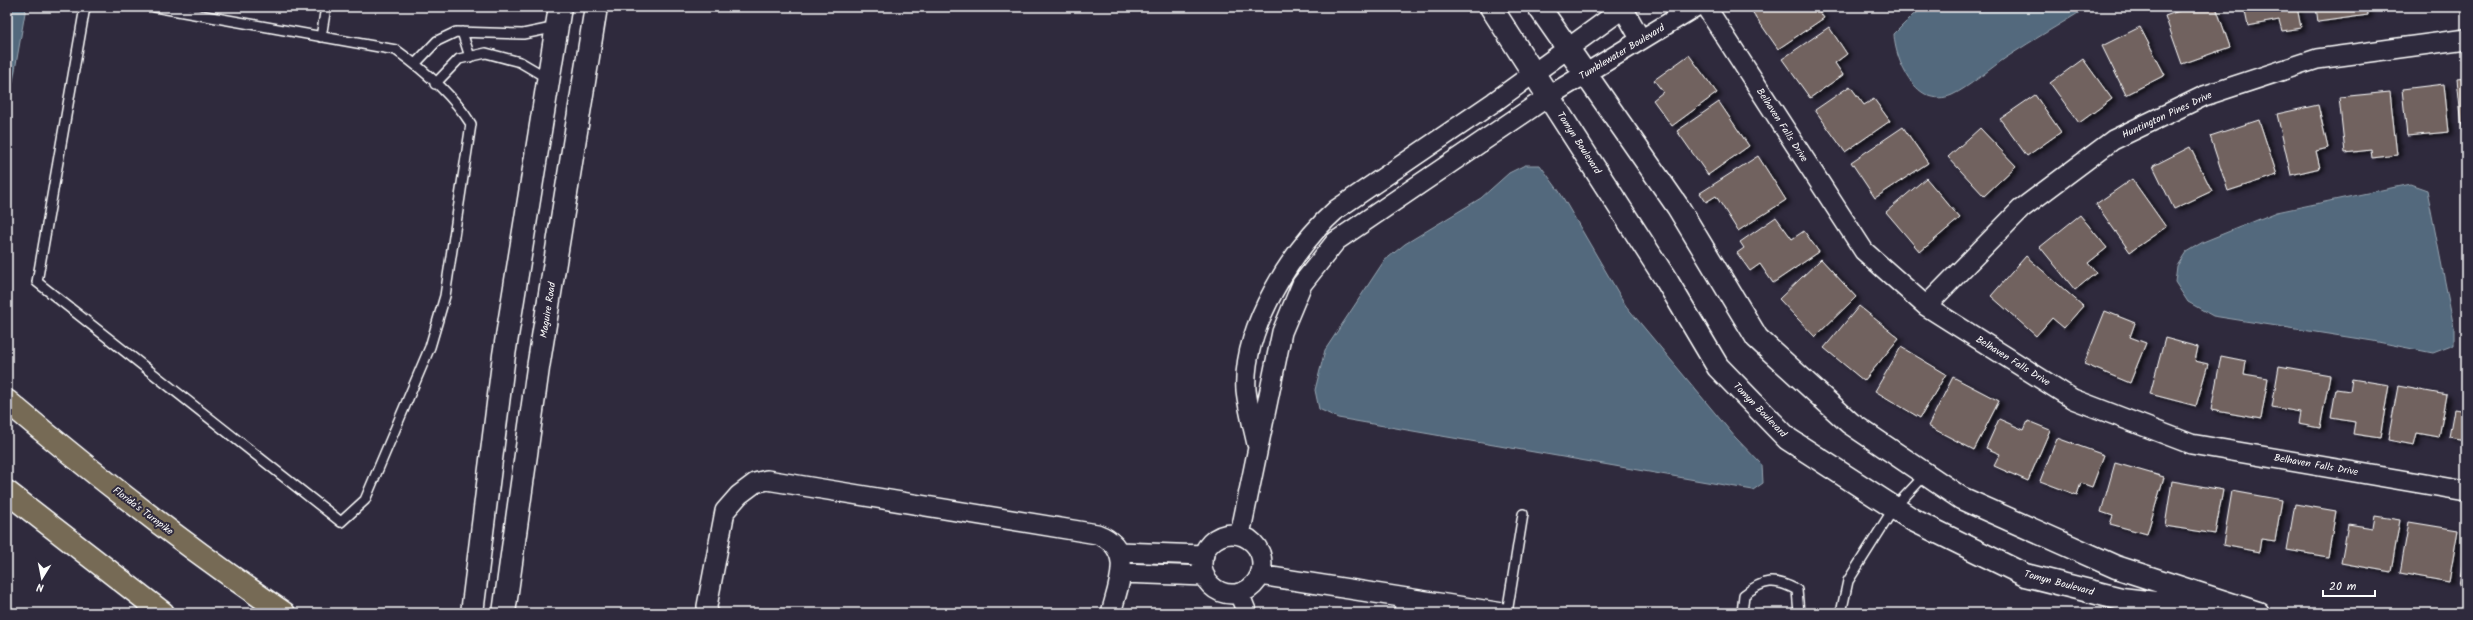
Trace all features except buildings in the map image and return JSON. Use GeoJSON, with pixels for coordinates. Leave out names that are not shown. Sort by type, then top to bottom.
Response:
{"type":"FeatureCollection","features":[{"type":"Feature","properties":{"kind":"highway","name":"Florida's Turnpike"},"geometry":{"type":"LineString","coordinates":[[7,401],[81,463],[223,571],[284,613]]}},
{"type":"Feature","properties":{"kind":"highway"},"geometry":{"type":"LineString","coordinates":[[7,492],[163,613]]}},
{"type":"Feature","properties":{"kind":"street","name":"Maguire Road"},"geometry":{"type":"LineString","coordinates":[[504,613],[538,368],[596,7]]}},
{"type":"Feature","properties":{"kind":"street","name":"Tomyn Boulevard"},"geometry":{"type":"LineString","coordinates":[[1491,7],[1667,281],[1718,367],[1788,439],[1913,520],[2025,575],[2121,599],[2242,613]]}},
{"type":"Feature","properties":{"kind":"street"},"geometry":{"type":"LineString","coordinates":[[1539,7],[1566,48],[1678,207],[1757,338],[1850,423],[1961,498],[2116,567],[2258,613]]}},
{"type":"Feature","properties":{"kind":"street","name":"Tumblewater Boulevard"},"geometry":{"type":"LineString","coordinates":[[1240,535],[1259,455],[1282,332],[1302,284],[1336,241],[1549,96],[1695,7]]}},
{"type":"Feature","properties":{"kind":"street","name":"Belhaven Falls Drive"},"geometry":{"type":"LineString","coordinates":[[1706,7],[1864,252],[1926,306],[2073,399],[2191,444],[2466,491]]}},
{"type":"Feature","properties":{"kind":"street"},"geometry":{"type":"LineString","coordinates":[[1259,455],[1246,389],[1248,362],[1256,331],[1286,270],[1320,224],[1337,209],[1494,102],[1566,48],[1624,8],[1641,40]]}},
{"type":"Feature","properties":{"kind":"street"},"geometry":{"type":"LineString","coordinates":[[472,613],[504,356],[558,17]]}},
{"type":"Feature","properties":{"kind":"street","name":"Huntington Pines Drive"},"geometry":{"type":"LineString","coordinates":[[1926,306],[2021,209],[2113,140],[2204,96],[2317,59],[2466,39]]}},
{"type":"Feature","properties":{"kind":"street"},"geometry":{"type":"LineString","coordinates":[[1320,224],[1336,241]]}},
{"type":"Feature","properties":{"kind":"street"},"geometry":{"type":"LineString","coordinates":[[708,613],[707,606],[725,512],[744,491],[755,483],[767,480],[1097,534],[1110,539],[1120,552],[1122,573],[1111,613]]}},
{"type":"Feature","properties":{"kind":"street"},"geometry":{"type":"LineString","coordinates":[[1240,535],[1257,547],[1261,556],[1260,575],[1255,583],[1239,593],[1220,591],[1212,586],[1205,576],[1202,569],[1204,555],[1212,542],[1220,536],[1240,535]]}},
{"type":"Feature","properties":{"kind":"street"},"geometry":{"type":"LineString","coordinates":[[1120,552],[1204,555]]}},
{"type":"Feature","properties":{"kind":"street"},"geometry":{"type":"LineString","coordinates":[[1122,573],[1205,576]]}},
{"type":"Feature","properties":{"kind":"street"},"geometry":{"type":"LineString","coordinates":[[1260,575],[1400,605],[1502,613]]}},
{"type":"Feature","properties":{"kind":"street"},"geometry":{"type":"LineString","coordinates":[[1239,593],[1247,613]]}},
{"type":"Feature","properties":{"kind":"lane"},"geometry":{"type":"LineString","coordinates":[[85,7],[37,282],[341,522],[365,500],[430,347],[445,296],[471,124],[462,110],[415,64],[396,50],[154,7]]}},
{"type":"Feature","properties":{"kind":"lane"},"geometry":{"type":"LineString","coordinates":[[321,37],[326,7]]}},
{"type":"Feature","properties":{"kind":"lane"},"geometry":{"type":"LineString","coordinates":[[415,64],[437,41],[456,32],[524,34],[558,17]]}},
{"type":"Feature","properties":{"kind":"lane"},"geometry":{"type":"LineString","coordinates":[[462,32],[470,57]]}},
{"type":"Feature","properties":{"kind":"lane"},"geometry":{"type":"LineString","coordinates":[[435,84],[459,59],[486,53],[520,62],[548,79]]}},
{"type":"Feature","properties":{"kind":"lane"},"geometry":{"type":"LineString","coordinates":[[1841,613],[1848,581],[1894,508],[1926,474]]}},
{"type":"Feature","properties":{"kind":"lane"},"geometry":{"type":"LineString","coordinates":[[1507,613],[1523,514]]}},
{"type":"Feature","properties":{"kind":"lane"},"geometry":{"type":"LineString","coordinates":[[1742,613],[1744,595],[1759,583],[1781,582],[1797,590],[1799,613]]}},
{"type":"Feature","properties":{"kind":"water"},"geometry":{"type":"Polygon","coordinates":[[[7,7],[26,7],[7,116],[7,7]]]}},
{"type":"Feature","properties":{"kind":"water"},"geometry":{"type":"Polygon","coordinates":[[[1925,7],[2088,7],[2007,57],[1958,92],[1940,98],[1928,96],[1910,80],[1895,45],[1894,34],[1913,15],[1925,7]]]}},
{"type":"Feature","properties":{"kind":"water"},"geometry":{"type":"Polygon","coordinates":[[[1525,165],[1540,165],[1559,191],[1626,306],[1735,437],[1762,465],[1763,483],[1753,490],[1338,418],[1319,409],[1315,390],[1325,350],[1384,261],[1405,244],[1481,198],[1509,173],[1525,165]]]}},
{"type":"Feature","properties":{"kind":"water"},"geometry":{"type":"Polygon","coordinates":[[[2410,184],[2427,190],[2454,328],[2454,345],[2433,353],[2373,341],[2213,316],[2188,302],[2175,282],[2177,266],[2186,252],[2203,242],[2277,212],[2410,184]]]}}]}
